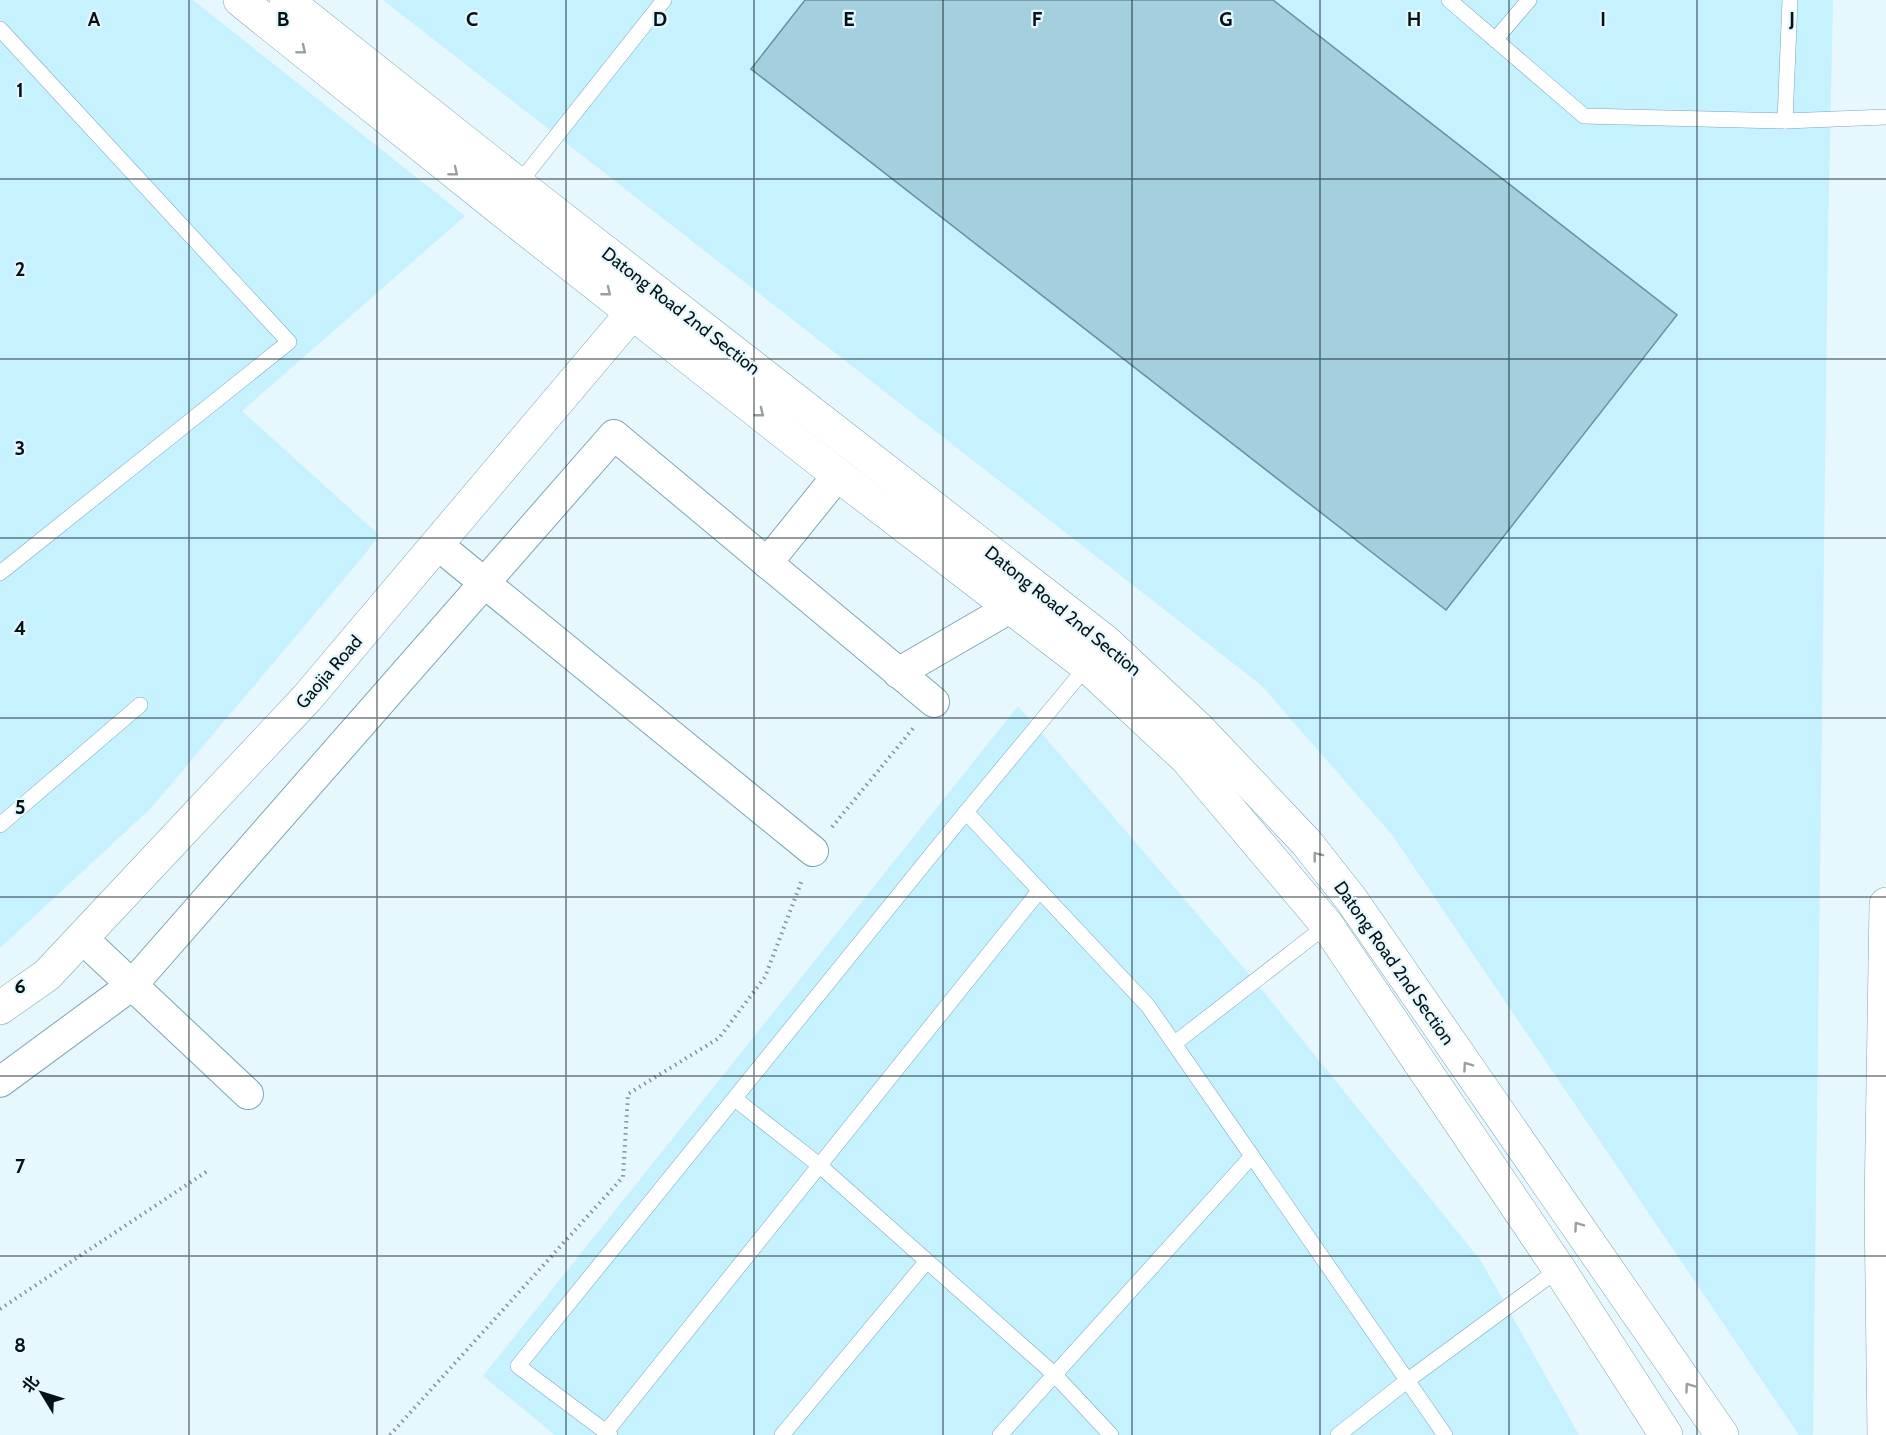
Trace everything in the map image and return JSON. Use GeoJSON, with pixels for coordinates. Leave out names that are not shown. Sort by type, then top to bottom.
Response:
{"type":"FeatureCollection","features":[{"type":"Feature","properties":{"kind":"street","name":"Datong Road 2nd Section"},"geometry":{"type":"LineString","coordinates":[[240,0],[508,196],[1106,642],[1199,729],[1306,842],[1351,899],[1722,1435]]}},
{"type":"Feature","properties":{"kind":"street","name":"Datong Road 2nd Section"},"geometry":{"type":"LineString","coordinates":[[286,0],[508,196],[633,312],[838,475],[1087,666],[1187,759],[1327,925],[1559,1269],[1666,1435]]}},
{"type":"Feature","properties":{"kind":"street","name":"Gaojia Road"},"geometry":{"type":"LineString","coordinates":[[0,1008],[47,975],[307,698],[633,312]]}},
{"type":"Feature","properties":{"kind":"street"},"geometry":{"type":"LineString","coordinates":[[0,1082],[132,985],[614,435],[934,702]]}},
{"type":"Feature","properties":{"kind":"street"},"geometry":{"type":"LineString","coordinates":[[767,563],[838,475]]}},
{"type":"Feature","properties":{"kind":"street"},"geometry":{"type":"LineString","coordinates":[[438,545],[813,851]]}},
{"type":"Feature","properties":{"kind":"street"},"geometry":{"type":"LineString","coordinates":[[898,673],[1010,608]]}},
{"type":"Feature","properties":{"kind":"street"},"geometry":{"type":"LineString","coordinates":[[1884,1435],[1881,1205],[1886,904]]}},
{"type":"Feature","properties":{"kind":"street"},"geometry":{"type":"LineString","coordinates":[[82,938],[248,1094]]}},
{"type":"Feature","properties":{"kind":"lane"},"geometry":{"type":"LineString","coordinates":[[508,196],[664,0]]}},
{"type":"Feature","properties":{"kind":"lane"},"geometry":{"type":"LineString","coordinates":[[1449,0],[1584,116],[1785,121],[1886,117]]}},
{"type":"Feature","properties":{"kind":"lane"},"geometry":{"type":"LineString","coordinates":[[1495,39],[1529,0]]}},
{"type":"Feature","properties":{"kind":"lane"},"geometry":{"type":"LineString","coordinates":[[1785,121],[1790,0]]}},
{"type":"Feature","properties":{"kind":"lane"},"geometry":{"type":"LineString","coordinates":[[0,29],[289,342],[0,573]]}},
{"type":"Feature","properties":{"kind":"lane"},"geometry":{"type":"LineString","coordinates":[[1040,890],[608,1433],[518,1366],[966,812],[1087,666]]}},
{"type":"Feature","properties":{"kind":"lane"},"geometry":{"type":"LineString","coordinates":[[0,825],[140,705]]}},
{"type":"Feature","properties":{"kind":"lane"},"geometry":{"type":"LineString","coordinates":[[966,812],[1148,1006],[1445,1435]]}},
{"type":"Feature","properties":{"kind":"lane"},"geometry":{"type":"LineString","coordinates":[[1174,1043],[1327,925]]}},
{"type":"Feature","properties":{"kind":"lane"},"geometry":{"type":"LineString","coordinates":[[735,1099],[819,1165],[1054,1374],[1111,1435]]}},
{"type":"Feature","properties":{"kind":"lane"},"geometry":{"type":"LineString","coordinates":[[1000,1435],[1252,1156]]}},
{"type":"Feature","properties":{"kind":"lane"},"geometry":{"type":"LineString","coordinates":[[782,1435],[927,1261]]}},
{"type":"Feature","properties":{"kind":"lane"},"geometry":{"type":"LineString","coordinates":[[1338,1435],[1408,1380],[1559,1269]]}},
{"type":"Feature","properties":{"kind":"path"},"geometry":{"type":"LineString","coordinates":[[390,1435],[623,1177],[628,1094],[719,1038],[765,977],[813,851],[934,702]]}},
{"type":"Feature","properties":{"kind":"path"},"geometry":{"type":"LineString","coordinates":[[0,1309],[209,1170]]}},
{"type":"Feature","properties":{"kind":"shaded area"},"geometry":{"type":"Polygon","coordinates":[[[0,0],[193,0],[465,216],[242,411],[379,535],[151,808],[0,948],[0,0]]]}},
{"type":"Feature","properties":{"kind":"shaded area"},"geometry":{"type":"Polygon","coordinates":[[[383,0],[1833,0],[1828,229],[1813,1435],[1799,1435],[1393,836],[1261,685],[383,0]]]}},
{"type":"Feature","properties":{"kind":"shaded area"},"geometry":{"type":"Polygon","coordinates":[[[1018,706],[1254,980],[1481,1261],[1579,1435],[555,1435],[483,1376],[1018,706]]]}},
{"type":"Feature","properties":{"kind":"building"},"geometry":{"type":"Polygon","coordinates":[[[805,0],[1273,0],[1677,315],[1446,610],[751,69],[805,0]]]}}]}
